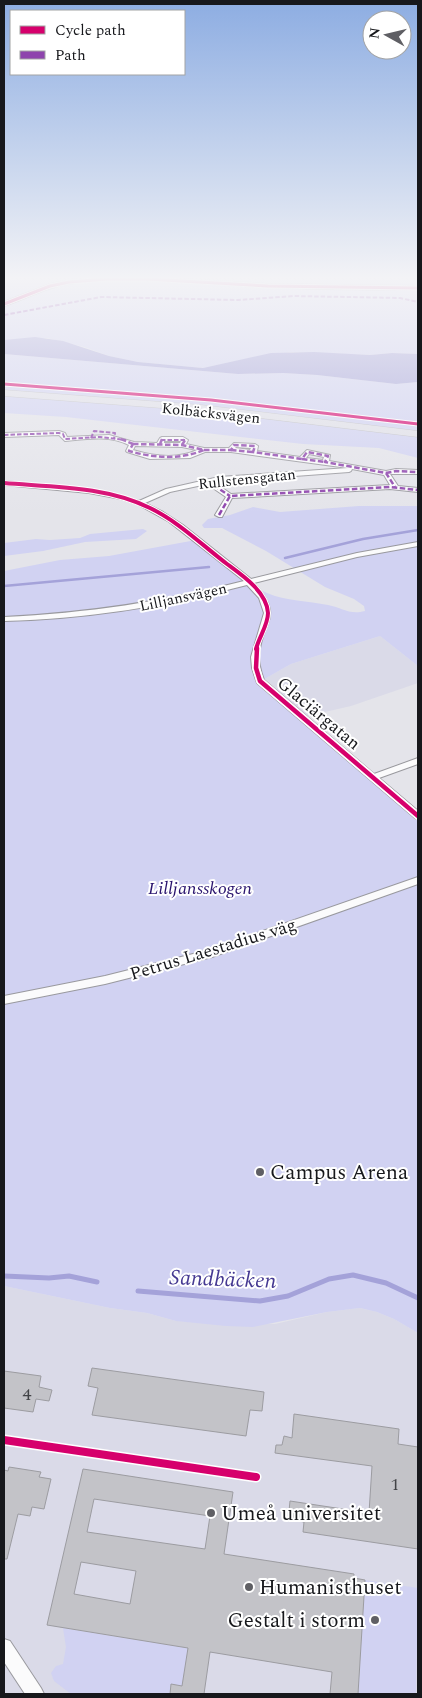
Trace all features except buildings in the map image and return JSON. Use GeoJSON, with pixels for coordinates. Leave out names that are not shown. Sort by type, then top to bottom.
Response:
{"type":"FeatureCollection","features":[{"type":"Feature","properties":{"kind":"highway","name":"Kolbäcksvägen"},"geometry":{"type":"LineString","coordinates":[[4,395],[237,415],[418,436]]}},
{"type":"Feature","properties":{"kind":"street"},"geometry":{"type":"LineString","coordinates":[[112,439],[114,432],[94,431],[93,442],[97,443],[106,443],[112,439],[125,440],[133,444],[160,444],[204,450],[231,450],[236,444],[253,445],[256,447],[253,452],[386,473],[396,471],[418,472]]}},
{"type":"Feature","properties":{"kind":"street"},"geometry":{"type":"LineString","coordinates":[[4,435],[53,433],[62,434],[65,439],[93,438]]}},
{"type":"Feature","properties":{"kind":"street"},"geometry":{"type":"LineString","coordinates":[[133,444],[130,451],[150,457],[190,456],[204,450]]}},
{"type":"Feature","properties":{"kind":"street"},"geometry":{"type":"LineString","coordinates":[[396,471],[400,465],[418,467]]}},
{"type":"Feature","properties":{"kind":"street","name":"Rullstensgatan"},"geometry":{"type":"LineString","coordinates":[[140,503],[168,490],[207,481],[234,477],[357,469]]}},
{"type":"Feature","properties":{"kind":"street"},"geometry":{"type":"LineString","coordinates":[[386,473],[395,487]]}},
{"type":"Feature","properties":{"kind":"street"},"geometry":{"type":"LineString","coordinates":[[207,481],[230,496],[395,487],[417,492]]}},
{"type":"Feature","properties":{"kind":"street"},"geometry":{"type":"LineString","coordinates":[[4,483],[88,491],[140,503],[166,517],[249,582]]}},
{"type":"Feature","properties":{"kind":"street"},"geometry":{"type":"LineString","coordinates":[[219,515],[230,496]]}},
{"type":"Feature","properties":{"kind":"street","name":"Lilljansvägen"},"geometry":{"type":"LineString","coordinates":[[4,619],[70,616],[177,600],[354,555],[418,544]]}},
{"type":"Feature","properties":{"kind":"street","name":"Glaciärgatan"},"geometry":{"type":"LineString","coordinates":[[249,582],[266,605],[268,613],[255,650],[256,672],[260,681],[418,816]]}},
{"type":"Feature","properties":{"kind":"street"},"geometry":{"type":"LineString","coordinates":[[373,777],[418,761]]}},
{"type":"Feature","properties":{"kind":"street","name":"Petrus Laestadius väg"},"geometry":{"type":"LineString","coordinates":[[4,1000],[105,980],[208,954],[418,880]]}},
{"type":"Feature","properties":{"kind":"street"},"geometry":{"type":"LineString","coordinates":[[4,1647],[35,1694]]}},
{"type":"Feature","properties":{"kind":"shaded area"},"geometry":{"type":"Polygon","coordinates":[[[380,636],[418,666],[418,683],[351,706],[303,717],[261,681],[291,664],[380,636]]]}},
{"type":"Feature","properties":{"kind":"shaded area","name":"Umeå universitet"},"geometry":{"type":"Polygon","coordinates":[[[4,1286],[110,1308],[147,1313],[176,1321],[275,1324],[327,1312],[360,1308],[394,1319],[418,1333],[418,1694],[4,1694],[4,1286]]]}},
{"type":"Feature","properties":{"kind":"green space"},"geometry":{"type":"Polygon","coordinates":[[[4,356],[30,356],[238,374],[283,373],[317,375],[396,384],[418,382],[418,458],[379,448],[303,444],[66,417],[4,413],[4,356]]]}},
{"type":"Feature","properties":{"kind":"green space"},"geometry":{"type":"Polygon","coordinates":[[[110,356],[264,356],[203,368],[138,362],[110,356]]]}},
{"type":"Feature","properties":{"kind":"green space","name":"Lilljansskogen"},"geometry":{"type":"Polygon","coordinates":[[[359,506],[418,506],[418,666],[380,636],[291,664],[261,681],[418,816],[418,1333],[394,1319],[360,1308],[327,1312],[253,1327],[226,1326],[176,1321],[147,1313],[110,1308],[4,1286],[4,571],[60,560],[109,556],[196,540],[248,583],[274,596],[328,605],[350,612],[365,611],[364,606],[354,599],[325,587],[266,551],[222,528],[204,528],[202,525],[208,519],[230,515],[253,507],[280,512],[359,506]]]}},
{"type":"Feature","properties":{"kind":"green space"},"geometry":{"type":"Polygon","coordinates":[[[143,529],[147,531],[136,539],[85,542],[43,551],[4,556],[4,543],[36,539],[80,538],[90,534],[143,529]]]}},
{"type":"Feature","properties":{"kind":"green space"},"geometry":{"type":"Polygon","coordinates":[[[365,1580],[418,1588],[416,1694],[358,1694],[365,1580]]]}},
{"type":"Feature","properties":{"kind":"green space"},"geometry":{"type":"Polygon","coordinates":[[[63,1628],[188,1648],[182,1686],[171,1684],[170,1694],[71,1694],[54,1681],[51,1673],[56,1666],[63,1664],[66,1647],[63,1628]]]}},
{"type":"Feature","properties":{"kind":"water"},"geometry":{"type":"Polygon","coordinates":[[[30,356],[110,356],[138,362],[203,368],[256,356],[418,356],[418,382],[396,384],[283,373],[238,374],[30,356]]]}},
{"type":"Feature","properties":{"kind":"waterway"},"geometry":{"type":"LineString","coordinates":[[285,558],[363,539],[418,530]]}},
{"type":"Feature","properties":{"kind":"waterway"},"geometry":{"type":"LineString","coordinates":[[4,586],[209,567]]}},
{"type":"Feature","properties":{"kind":"waterway","name":"Sandbäcken"},"geometry":{"type":"LineString","coordinates":[[138,1291],[260,1301],[288,1296],[329,1279],[353,1275],[386,1283],[418,1298]]}},
{"type":"Feature","properties":{"kind":"waterway","name":"Sandbäcken"},"geometry":{"type":"LineString","coordinates":[[4,1276],[49,1278],[69,1276],[97,1282]]}},
{"type":"Feature","properties":{"kind":"marked path"},"geometry":{"type":"LineString","coordinates":[[91,438],[94,431],[115,433],[114,439]]}},
{"type":"Feature","properties":{"kind":"marked path"},"geometry":{"type":"LineString","coordinates":[[4,435],[59,433],[63,434],[65,439],[109,437],[118,438],[133,444]]}},
{"type":"Feature","properties":{"kind":"marked path"},"geometry":{"type":"LineString","coordinates":[[160,444],[162,439],[183,439],[185,440],[182,445]]}},
{"type":"Feature","properties":{"kind":"marked path"},"geometry":{"type":"LineString","coordinates":[[204,450],[182,445],[133,444],[129,451],[150,457],[190,456],[204,450],[231,450],[234,445],[255,446],[253,452],[302,459],[307,452],[328,456],[325,462],[386,473],[395,487]]}},
{"type":"Feature","properties":{"kind":"marked path"},"geometry":{"type":"LineString","coordinates":[[231,450],[253,452]]}},
{"type":"Feature","properties":{"kind":"marked path"},"geometry":{"type":"LineString","coordinates":[[302,459],[325,462]]}},
{"type":"Feature","properties":{"kind":"marked path"},"geometry":{"type":"LineString","coordinates":[[386,473],[396,471],[418,472]]}},
{"type":"Feature","properties":{"kind":"marked path"},"geometry":{"type":"LineString","coordinates":[[207,481],[230,496]]}},
{"type":"Feature","properties":{"kind":"marked path"},"geometry":{"type":"LineString","coordinates":[[219,515],[230,496],[390,487],[418,490]]}},
{"type":"Feature","properties":{"kind":"cycle path"},"geometry":{"type":"LineString","coordinates":[[4,384],[211,400],[418,424]]}},
{"type":"Feature","properties":{"kind":"cycle path"},"geometry":{"type":"LineString","coordinates":[[4,483],[89,491],[139,503],[171,520],[238,572],[258,591],[263,598],[268,613],[255,657],[260,681],[418,816]]}},
{"type":"Feature","properties":{"kind":"cycle path"},"geometry":{"type":"LineString","coordinates":[[4,1440],[256,1477]]}},
{"type":"Feature","properties":{"kind":"place","name":"Campus Arena"},"geometry":{"type":"Point","coordinates":[260,1172]}},
{"type":"Feature","properties":{"kind":"place","name":"Umeå universitet"},"geometry":{"type":"Point","coordinates":[211,1513]}},
{"type":"Feature","properties":{"kind":"place","name":"Humanisthuset"},"geometry":{"type":"Point","coordinates":[249,1587]}},
{"type":"Feature","properties":{"kind":"place","name":"Gestalt i storm"},"geometry":{"type":"Point","coordinates":[375,1620]}}]}
